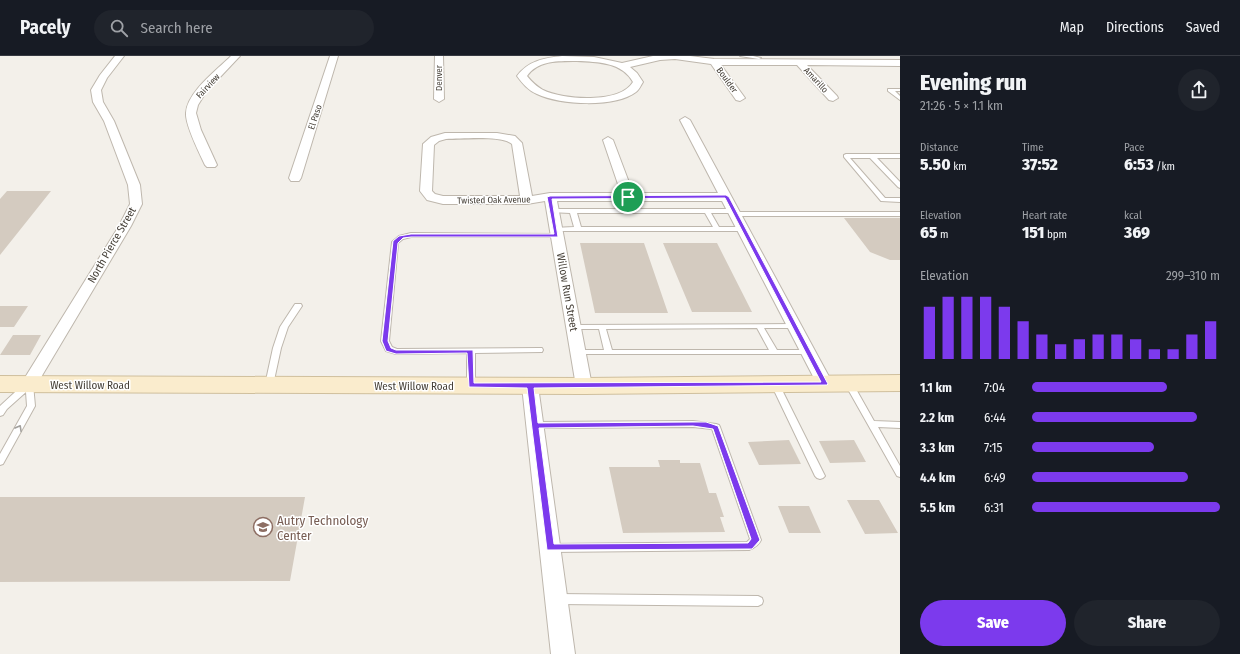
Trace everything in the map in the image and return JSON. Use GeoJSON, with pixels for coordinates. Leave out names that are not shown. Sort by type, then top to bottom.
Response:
{"type":"FeatureCollection","features":[{"type":"Feature","properties":{"kind":"main road","name":"West Willow Road"},"geometry":{"type":"LineString","coordinates":[[0,384],[471,386],[900,384]]}},
{"type":"Feature","properties":{"kind":"street","name":"North Pierce Street"},"geometry":{"type":"LineString","coordinates":[[29,384],[125,226],[136,204],[134,184],[109,121],[98,102],[96,90],[103,77],[120,56]]}},
{"type":"Feature","properties":{"kind":"street","name":"Fairview"},"geometry":{"type":"LineString","coordinates":[[210,165],[190,114],[194,101],[202,90],[236,56]]}},
{"type":"Feature","properties":{"kind":"street","name":"El Paso"},"geometry":{"type":"LineString","coordinates":[[295,178],[334,56]]}},
{"type":"Feature","properties":{"kind":"street","name":"Denver"},"geometry":{"type":"LineString","coordinates":[[439,56],[439,99]]}},
{"type":"Feature","properties":{"kind":"street"},"geometry":{"type":"LineString","coordinates":[[621,66],[635,75],[638,82],[634,90],[623,96],[606,100],[556,98],[539,93],[525,84],[522,76],[525,69],[542,62],[558,59],[596,60],[621,66],[660,57],[677,57],[714,62],[761,59],[799,62],[900,63]]}},
{"type":"Feature","properties":{"kind":"street","name":"Boulder"},"geometry":{"type":"LineString","coordinates":[[714,62],[740,98]]}},
{"type":"Feature","properties":{"kind":"street","name":"Amarillo"},"geometry":{"type":"LineString","coordinates":[[799,62],[833,98]]}},
{"type":"Feature","properties":{"kind":"street"},"geometry":{"type":"LineString","coordinates":[[685,120],[825,384]]}},
{"type":"Feature","properties":{"kind":"street","name":"Twisted Oak Avenue"},"geometry":{"type":"LineString","coordinates":[[527,200],[517,143],[511,138],[497,136],[445,136],[435,139],[429,144],[426,191],[431,197],[443,200],[527,200],[551,204],[628,197],[726,197]]}},
{"type":"Feature","properties":{"kind":"street"},"geometry":{"type":"LineString","coordinates":[[608,140],[628,197]]}},
{"type":"Feature","properties":{"kind":"street","name":"Willow Run Street"},"geometry":{"type":"LineString","coordinates":[[551,204],[584,386]]}},
{"type":"Feature","properties":{"kind":"street"},"geometry":{"type":"LineString","coordinates":[[530,386],[563,654]]}},
{"type":"Feature","properties":{"kind":"lane"},"geometry":{"type":"LineString","coordinates":[[742,56],[761,59]]}},
{"type":"Feature","properties":{"kind":"lane"},"geometry":{"type":"LineString","coordinates":[[900,90],[890,90],[900,99]]}},
{"type":"Feature","properties":{"kind":"lane"},"geometry":{"type":"LineString","coordinates":[[900,156],[846,156],[883,200],[900,200]]}},
{"type":"Feature","properties":{"kind":"lane"},"geometry":{"type":"LineString","coordinates":[[872,156],[900,186]]}},
{"type":"Feature","properties":{"kind":"lane"},"geometry":{"type":"LineString","coordinates":[[551,204],[573,211],[708,211],[735,213],[900,214]]}},
{"type":"Feature","properties":{"kind":"lane"},"geometry":{"type":"LineString","coordinates":[[573,211],[578,229]]}},
{"type":"Feature","properties":{"kind":"lane"},"geometry":{"type":"LineString","coordinates":[[708,211],[717,229]]}},
{"type":"Feature","properties":{"kind":"lane"},"geometry":{"type":"LineString","coordinates":[[539,350],[396,352],[389,349],[385,341],[395,242],[401,237],[411,235],[556,232],[578,229],[743,229]]}},
{"type":"Feature","properties":{"kind":"lane"},"geometry":{"type":"LineString","coordinates":[[269,385],[277,348],[284,327],[298,306]]}},
{"type":"Feature","properties":{"kind":"lane"},"geometry":{"type":"LineString","coordinates":[[759,326],[775,352]]}},
{"type":"Feature","properties":{"kind":"lane"},"geometry":{"type":"LineString","coordinates":[[573,327],[794,326]]}},
{"type":"Feature","properties":{"kind":"lane"},"geometry":{"type":"LineString","coordinates":[[602,327],[609,352]]}},
{"type":"Feature","properties":{"kind":"lane"},"geometry":{"type":"LineString","coordinates":[[471,351],[471,386]]}},
{"type":"Feature","properties":{"kind":"lane"},"geometry":{"type":"LineString","coordinates":[[578,352],[808,352]]}},
{"type":"Feature","properties":{"kind":"lane"},"geometry":{"type":"LineString","coordinates":[[0,414],[4,407],[29,384]]}},
{"type":"Feature","properties":{"kind":"lane"},"geometry":{"type":"LineString","coordinates":[[0,462],[31,406],[29,384]]}},
{"type":"Feature","properties":{"kind":"lane"},"geometry":{"type":"LineString","coordinates":[[775,384],[820,476]]}},
{"type":"Feature","properties":{"kind":"lane"},"geometry":{"type":"LineString","coordinates":[[849,384],[900,474]]}},
{"type":"Feature","properties":{"kind":"lane"},"geometry":{"type":"LineString","coordinates":[[535,425],[693,424],[706,425],[716,428],[756,540],[749,546],[550,548]]}},
{"type":"Feature","properties":{"kind":"lane"},"geometry":{"type":"LineString","coordinates":[[872,424],[900,425]]}},
{"type":"Feature","properties":{"kind":"lane"},"geometry":{"type":"LineString","coordinates":[[557,598],[758,601]]}},
{"type":"Feature","properties":{"kind":"building"},"geometry":{"type":"Polygon","coordinates":[[[7,191],[51,191],[0,255],[0,199],[7,191]]]}},
{"type":"Feature","properties":{"kind":"building"},"geometry":{"type":"Polygon","coordinates":[[[844,218],[900,218],[900,260],[890,260],[870,252],[844,218]]]}},
{"type":"Feature","properties":{"kind":"building"},"geometry":{"type":"Polygon","coordinates":[[[580,243],[644,243],[668,313],[595,313],[580,243]]]}},
{"type":"Feature","properties":{"kind":"building"},"geometry":{"type":"Polygon","coordinates":[[[663,243],[717,243],[752,312],[692,312],[663,243]]]}},
{"type":"Feature","properties":{"kind":"building"},"geometry":{"type":"Polygon","coordinates":[[[0,306],[28,306],[14,327],[0,327],[0,306]]]}},
{"type":"Feature","properties":{"kind":"building"},"geometry":{"type":"Polygon","coordinates":[[[13,335],[41,335],[30,355],[0,355],[13,335]]]}},
{"type":"Feature","properties":{"kind":"building"},"geometry":{"type":"Polygon","coordinates":[[[789,440],[801,464],[759,465],[748,442],[789,440]]]}},
{"type":"Feature","properties":{"kind":"building"},"geometry":{"type":"Polygon","coordinates":[[[854,440],[866,462],[830,463],[819,441],[854,440]]]}},
{"type":"Feature","properties":{"kind":"building"},"geometry":{"type":"Polygon","coordinates":[[[658,460],[680,460],[680,463],[700,463],[709,493],[716,493],[724,517],[720,517],[725,532],[623,533],[609,467],[660,467],[658,460]]]}},
{"type":"Feature","properties":{"kind":"building"},"geometry":{"type":"Polygon","coordinates":[[[0,497],[305,497],[290,581],[0,582],[0,497]]]}},
{"type":"Feature","properties":{"kind":"building"},"geometry":{"type":"Polygon","coordinates":[[[847,500],[879,500],[898,533],[865,534],[847,500]]]}},
{"type":"Feature","properties":{"kind":"building"},"geometry":{"type":"Polygon","coordinates":[[[778,506],[809,506],[821,533],[789,533],[778,506]]]}},
{"type":"Feature","properties":{"kind":"place","name":"Autry Technology Center"},"geometry":{"type":"Point","coordinates":[263,527]}},
{"type":"Feature","properties":{"kind":"route"},"geometry":{"type":"LineString","coordinates":[[628,197],[550,197],[557,235],[411,235],[401,237],[395,242],[385,341],[389,349],[396,352],[471,351],[471,386],[530,386],[550,548],[749,546],[756,540],[716,428],[706,425],[693,424],[535,425],[530,386],[825,384],[726,197],[628,197]]}}]}
